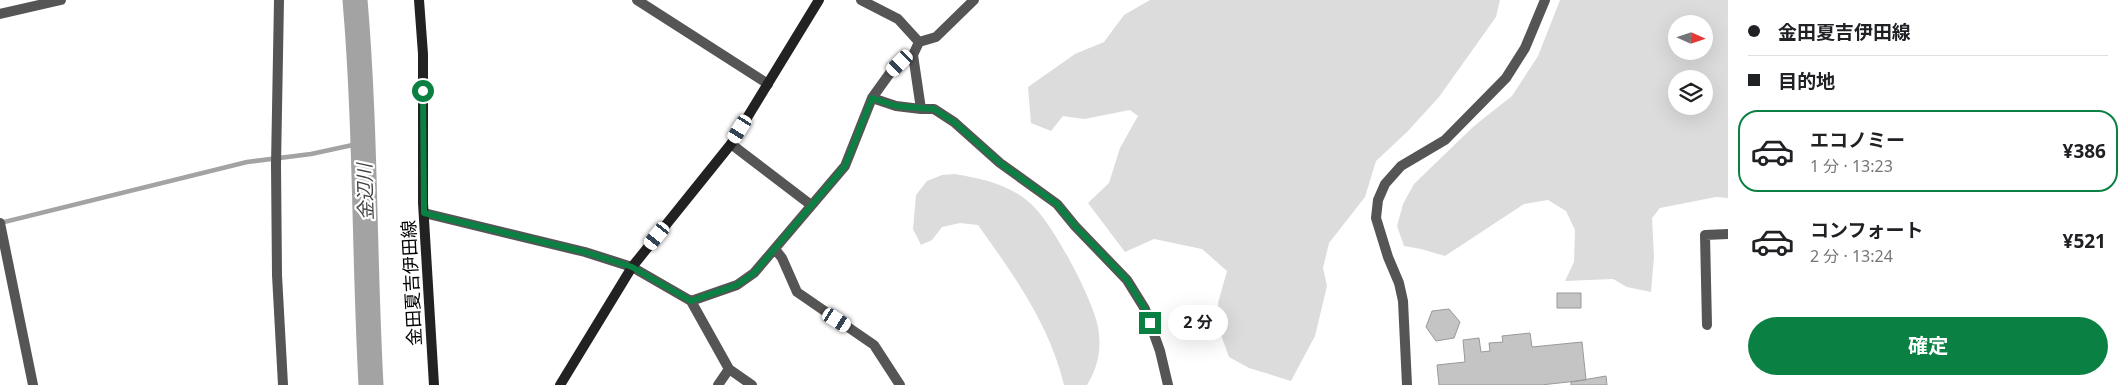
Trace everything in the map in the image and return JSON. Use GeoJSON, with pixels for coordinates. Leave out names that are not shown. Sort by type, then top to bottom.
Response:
{"type":"FeatureCollection","features":[{"type":"Feature","properties":{"kind":"main road","name":"金田夏吉伊田線"},"geometry":{"type":"LineString","coordinates":[[418,0],[423,54],[424,213],[434,385]]}},
{"type":"Feature","properties":{"kind":"main road"},"geometry":{"type":"LineString","coordinates":[[560,385],[632,267],[731,144],[819,0]]}},
{"type":"Feature","properties":{"kind":"street"},"geometry":{"type":"LineString","coordinates":[[0,14],[61,0]]}},
{"type":"Feature","properties":{"kind":"street"},"geometry":{"type":"LineString","coordinates":[[279,0],[276,165],[283,385]]}},
{"type":"Feature","properties":{"kind":"street"},"geometry":{"type":"LineString","coordinates":[[637,0],[768,84]]}},
{"type":"Feature","properties":{"kind":"street"},"geometry":{"type":"LineString","coordinates":[[861,0],[898,19],[919,42]]}},
{"type":"Feature","properties":{"kind":"street"},"geometry":{"type":"LineString","coordinates":[[921,108],[913,55],[919,42],[936,37],[974,0]]}},
{"type":"Feature","properties":{"kind":"street"},"geometry":{"type":"LineString","coordinates":[[1407,385],[1403,300],[1399,283],[1388,257],[1376,218],[1378,200],[1385,184],[1401,166],[1445,140],[1506,78],[1525,48],[1545,0]]}},
{"type":"Feature","properties":{"kind":"street"},"geometry":{"type":"LineString","coordinates":[[691,301],[737,285],[754,273],[845,166],[872,98],[890,73],[900,63],[913,55]]}},
{"type":"Feature","properties":{"kind":"street"},"geometry":{"type":"LineString","coordinates":[[872,98],[896,106],[934,109],[954,122],[1000,163],[1057,204],[1075,226],[1127,280],[1145,309],[1160,351],[1168,385]]}},
{"type":"Feature","properties":{"kind":"street"},"geometry":{"type":"LineString","coordinates":[[731,144],[811,205]]}},
{"type":"Feature","properties":{"kind":"street"},"geometry":{"type":"LineString","coordinates":[[424,213],[585,252],[632,267],[691,301],[730,369],[752,385]]}},
{"type":"Feature","properties":{"kind":"street"},"geometry":{"type":"LineString","coordinates":[[0,223],[33,385]]}},
{"type":"Feature","properties":{"kind":"street"},"geometry":{"type":"LineString","coordinates":[[1707,325],[1705,235],[1728,234]]}},
{"type":"Feature","properties":{"kind":"street"},"geometry":{"type":"LineString","coordinates":[[775,249],[782,258],[797,292],[874,345],[900,385]]}},
{"type":"Feature","properties":{"kind":"street"},"geometry":{"type":"LineString","coordinates":[[718,385],[730,369]]}},
{"type":"Feature","properties":{"kind":"shaded area"},"geometry":{"type":"Polygon","coordinates":[[[1150,0],[1500,0],[1496,17],[1439,97],[1407,132],[1376,161],[1365,197],[1329,243],[1323,268],[1327,286],[1315,336],[1291,381],[1249,368],[1229,357],[1221,335],[1218,303],[1227,271],[1202,249],[1154,239],[1125,252],[1088,203],[1109,183],[1120,148],[1138,116],[1130,110],[1084,119],[1063,116],[1051,131],[1031,123],[1028,87],[1075,54],[1104,42],[1124,15],[1150,0]]]}},
{"type":"Feature","properties":{"kind":"shaded area"},"geometry":{"type":"Polygon","coordinates":[[[1560,0],[1728,0],[1728,198],[1716,197],[1660,208],[1652,218],[1654,257],[1651,292],[1627,287],[1613,279],[1565,281],[1574,262],[1575,230],[1566,211],[1548,200],[1524,204],[1445,256],[1404,246],[1397,226],[1403,204],[1414,184],[1474,126],[1512,96],[1538,56],[1560,0]]]}},
{"type":"Feature","properties":{"kind":"shaded area"},"geometry":{"type":"Polygon","coordinates":[[[955,174],[995,183],[1023,197],[1040,213],[1050,227],[1080,281],[1095,314],[1100,342],[1094,372],[1087,385],[1064,385],[1058,363],[1040,321],[1017,281],[978,225],[960,223],[942,227],[932,240],[921,245],[913,229],[916,195],[927,181],[942,175],[955,174]]]}},
{"type":"Feature","properties":{"kind":"building"},"geometry":{"type":"Polygon","coordinates":[[[1557,293],[1581,293],[1581,308],[1557,308],[1557,293]]]}},
{"type":"Feature","properties":{"kind":"building"},"geometry":{"type":"Polygon","coordinates":[[[1449,309],[1460,322],[1454,338],[1436,341],[1426,327],[1432,311],[1449,309]]]}},
{"type":"Feature","properties":{"kind":"building"},"geometry":{"type":"Polygon","coordinates":[[[1530,333],[1532,347],[1582,342],[1586,380],[1541,385],[1439,385],[1437,365],[1465,362],[1463,340],[1479,338],[1481,352],[1490,351],[1489,343],[1503,342],[1502,336],[1530,333]]]}},
{"type":"Feature","properties":{"kind":"building"},"geometry":{"type":"Polygon","coordinates":[[[1606,376],[1607,385],[1571,385],[1571,382],[1606,376]]]}},
{"type":"Feature","properties":{"kind":"waterway","name":"金辺川"},"geometry":{"type":"LineString","coordinates":[[355,0],[363,144],[371,385]]}},
{"type":"Feature","properties":{"kind":"waterway"},"geometry":{"type":"LineString","coordinates":[[0,223],[247,162],[311,154],[362,143]]}},
{"type":"Feature","properties":{"kind":"route"},"geometry":{"type":"LineString","coordinates":[[423,91],[424,213],[585,252],[632,267],[691,301],[737,285],[754,273],[845,166],[872,98],[896,106],[934,109],[954,122],[974,142],[1000,163],[1057,204],[1075,226],[1127,280],[1145,309],[1150,323]]}}]}
